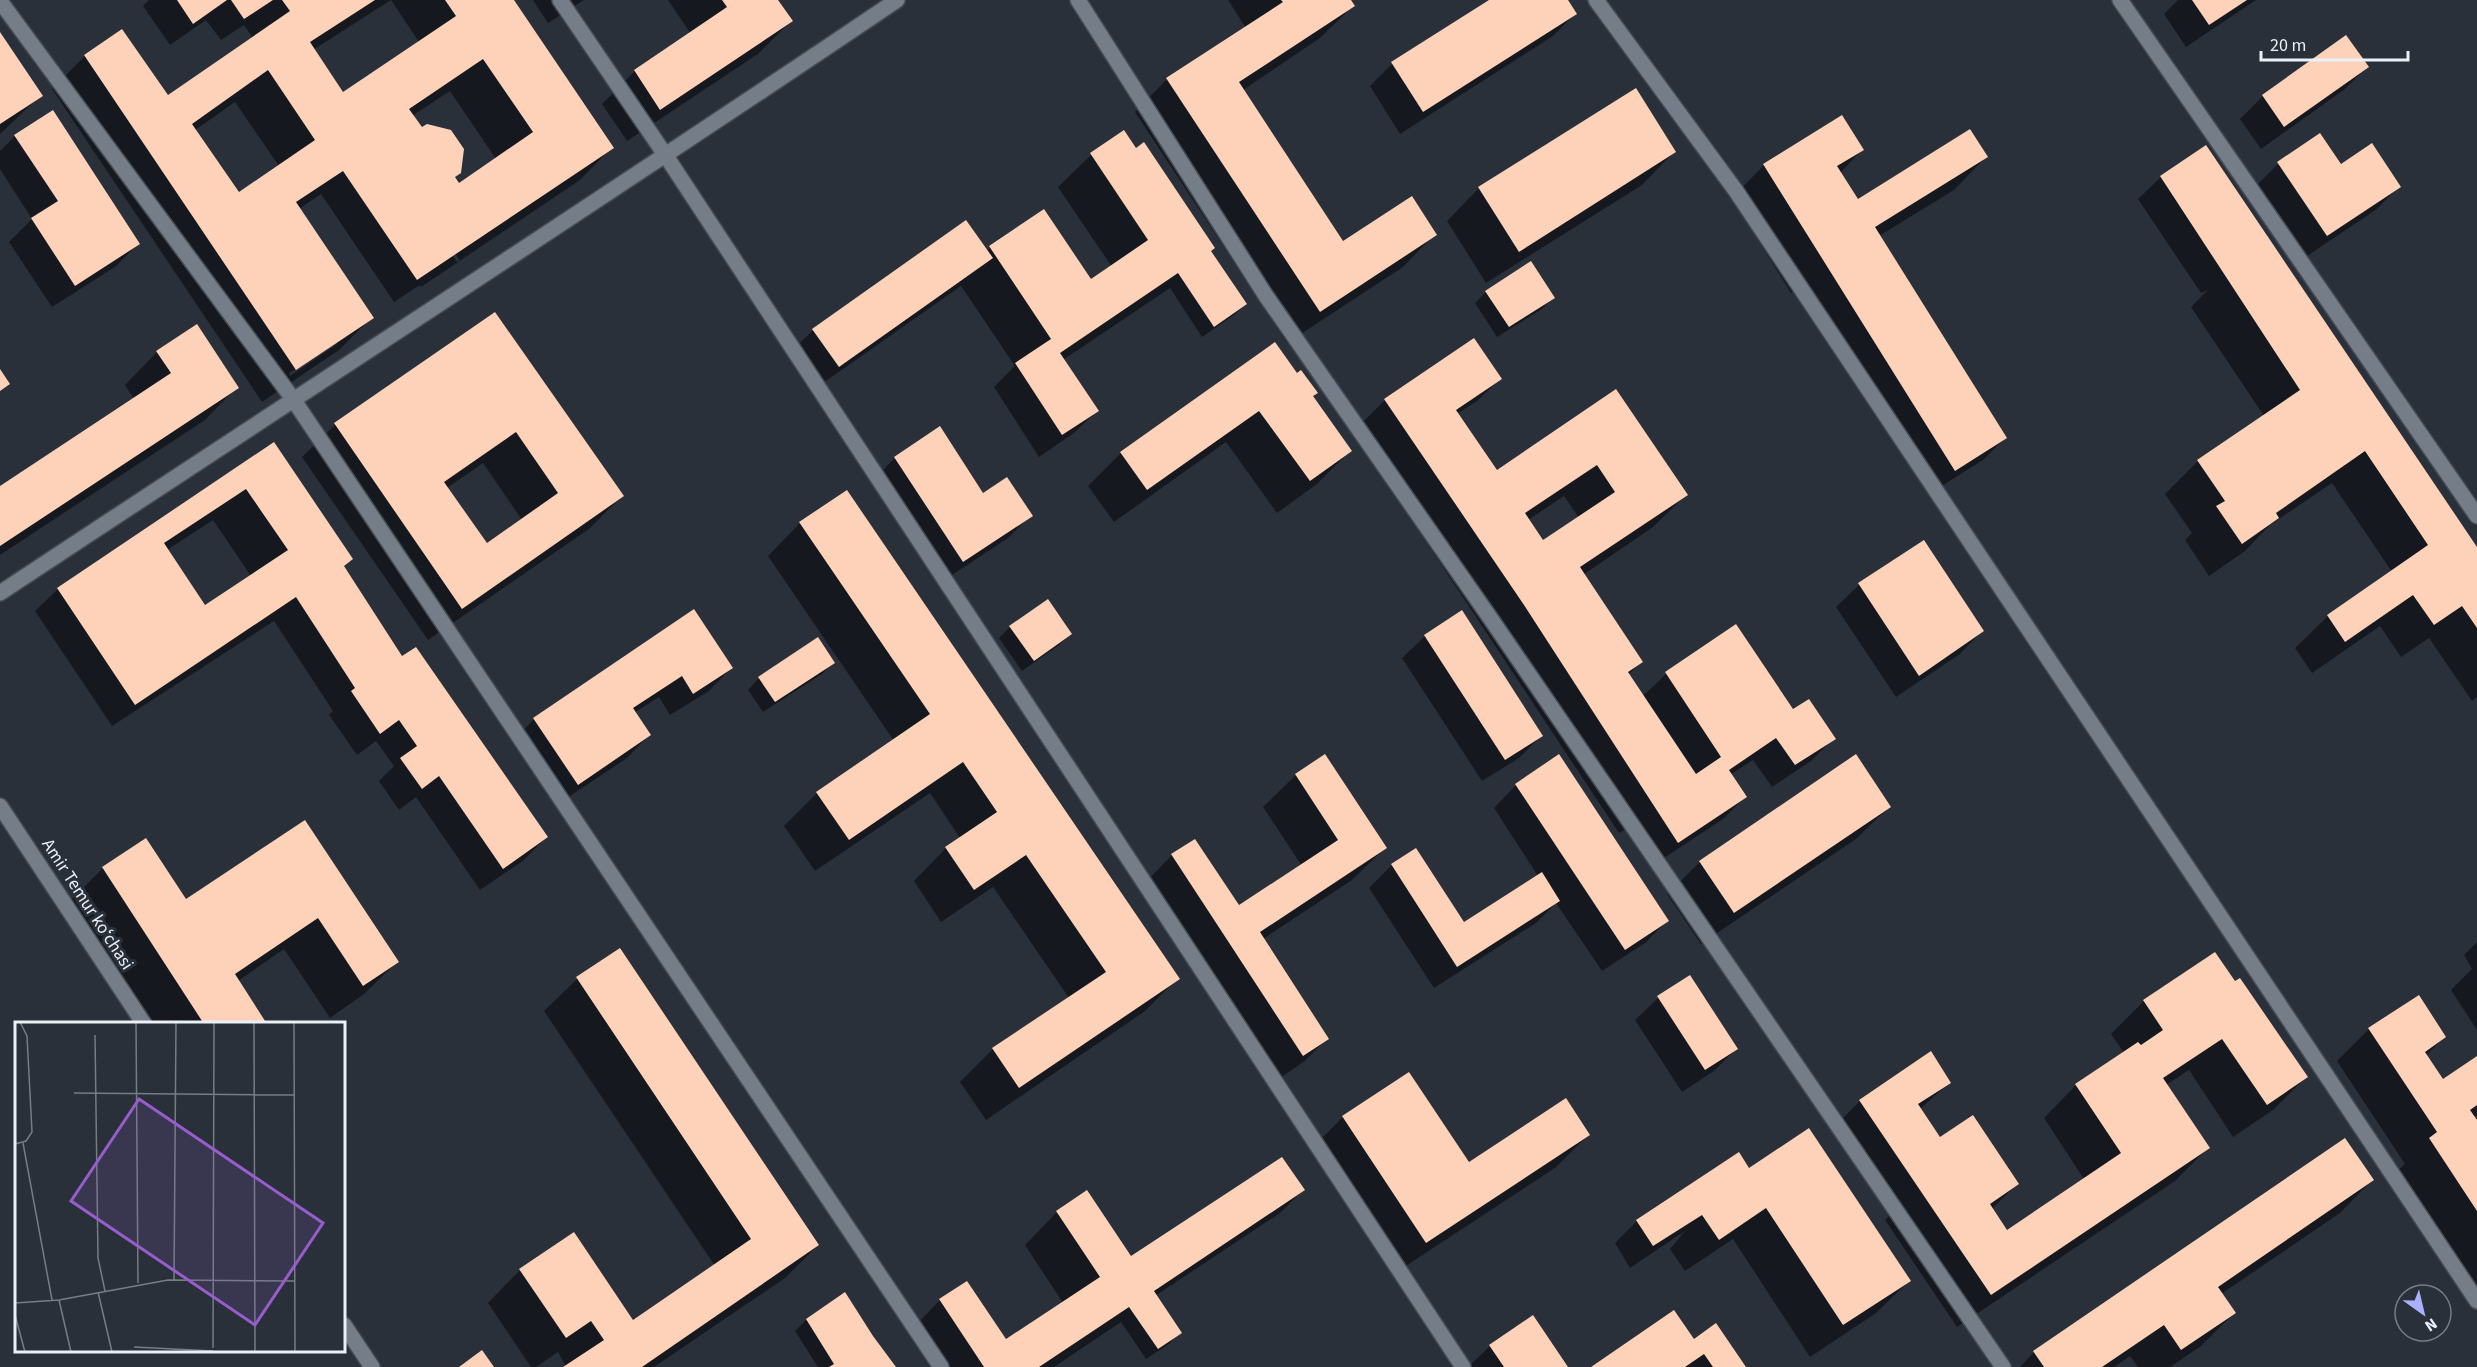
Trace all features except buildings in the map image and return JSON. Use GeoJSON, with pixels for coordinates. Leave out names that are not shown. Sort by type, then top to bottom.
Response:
{"type":"FeatureCollection","features":[{"type":"Feature","properties":{"kind":"street"},"geometry":{"type":"LineString","coordinates":[[0,0],[293,399],[941,1367]]}},
{"type":"Feature","properties":{"kind":"street"},"geometry":{"type":"LineString","coordinates":[[560,0],[666,156],[1463,1367]]}},
{"type":"Feature","properties":{"kind":"street"},"geometry":{"type":"LineString","coordinates":[[0,593],[666,156],[897,0]]}},
{"type":"Feature","properties":{"kind":"street"},"geometry":{"type":"LineString","coordinates":[[1078,0],[1266,296],[1493,622],[2003,1367]]}},
{"type":"Feature","properties":{"kind":"street"},"geometry":{"type":"LineString","coordinates":[[1596,0],[1736,191],[2477,1301]]}},
{"type":"Feature","properties":{"kind":"street"},"geometry":{"type":"LineString","coordinates":[[2120,0],[2477,516]]}},
{"type":"Feature","properties":{"kind":"street","name":"Amir Temur koʻchasi"},"geometry":{"type":"LineString","coordinates":[[0,806],[143,1022]]}},
{"type":"Feature","properties":{"kind":"street"},"geometry":{"type":"LineString","coordinates":[[345,1326],[372,1367]]}}]}
